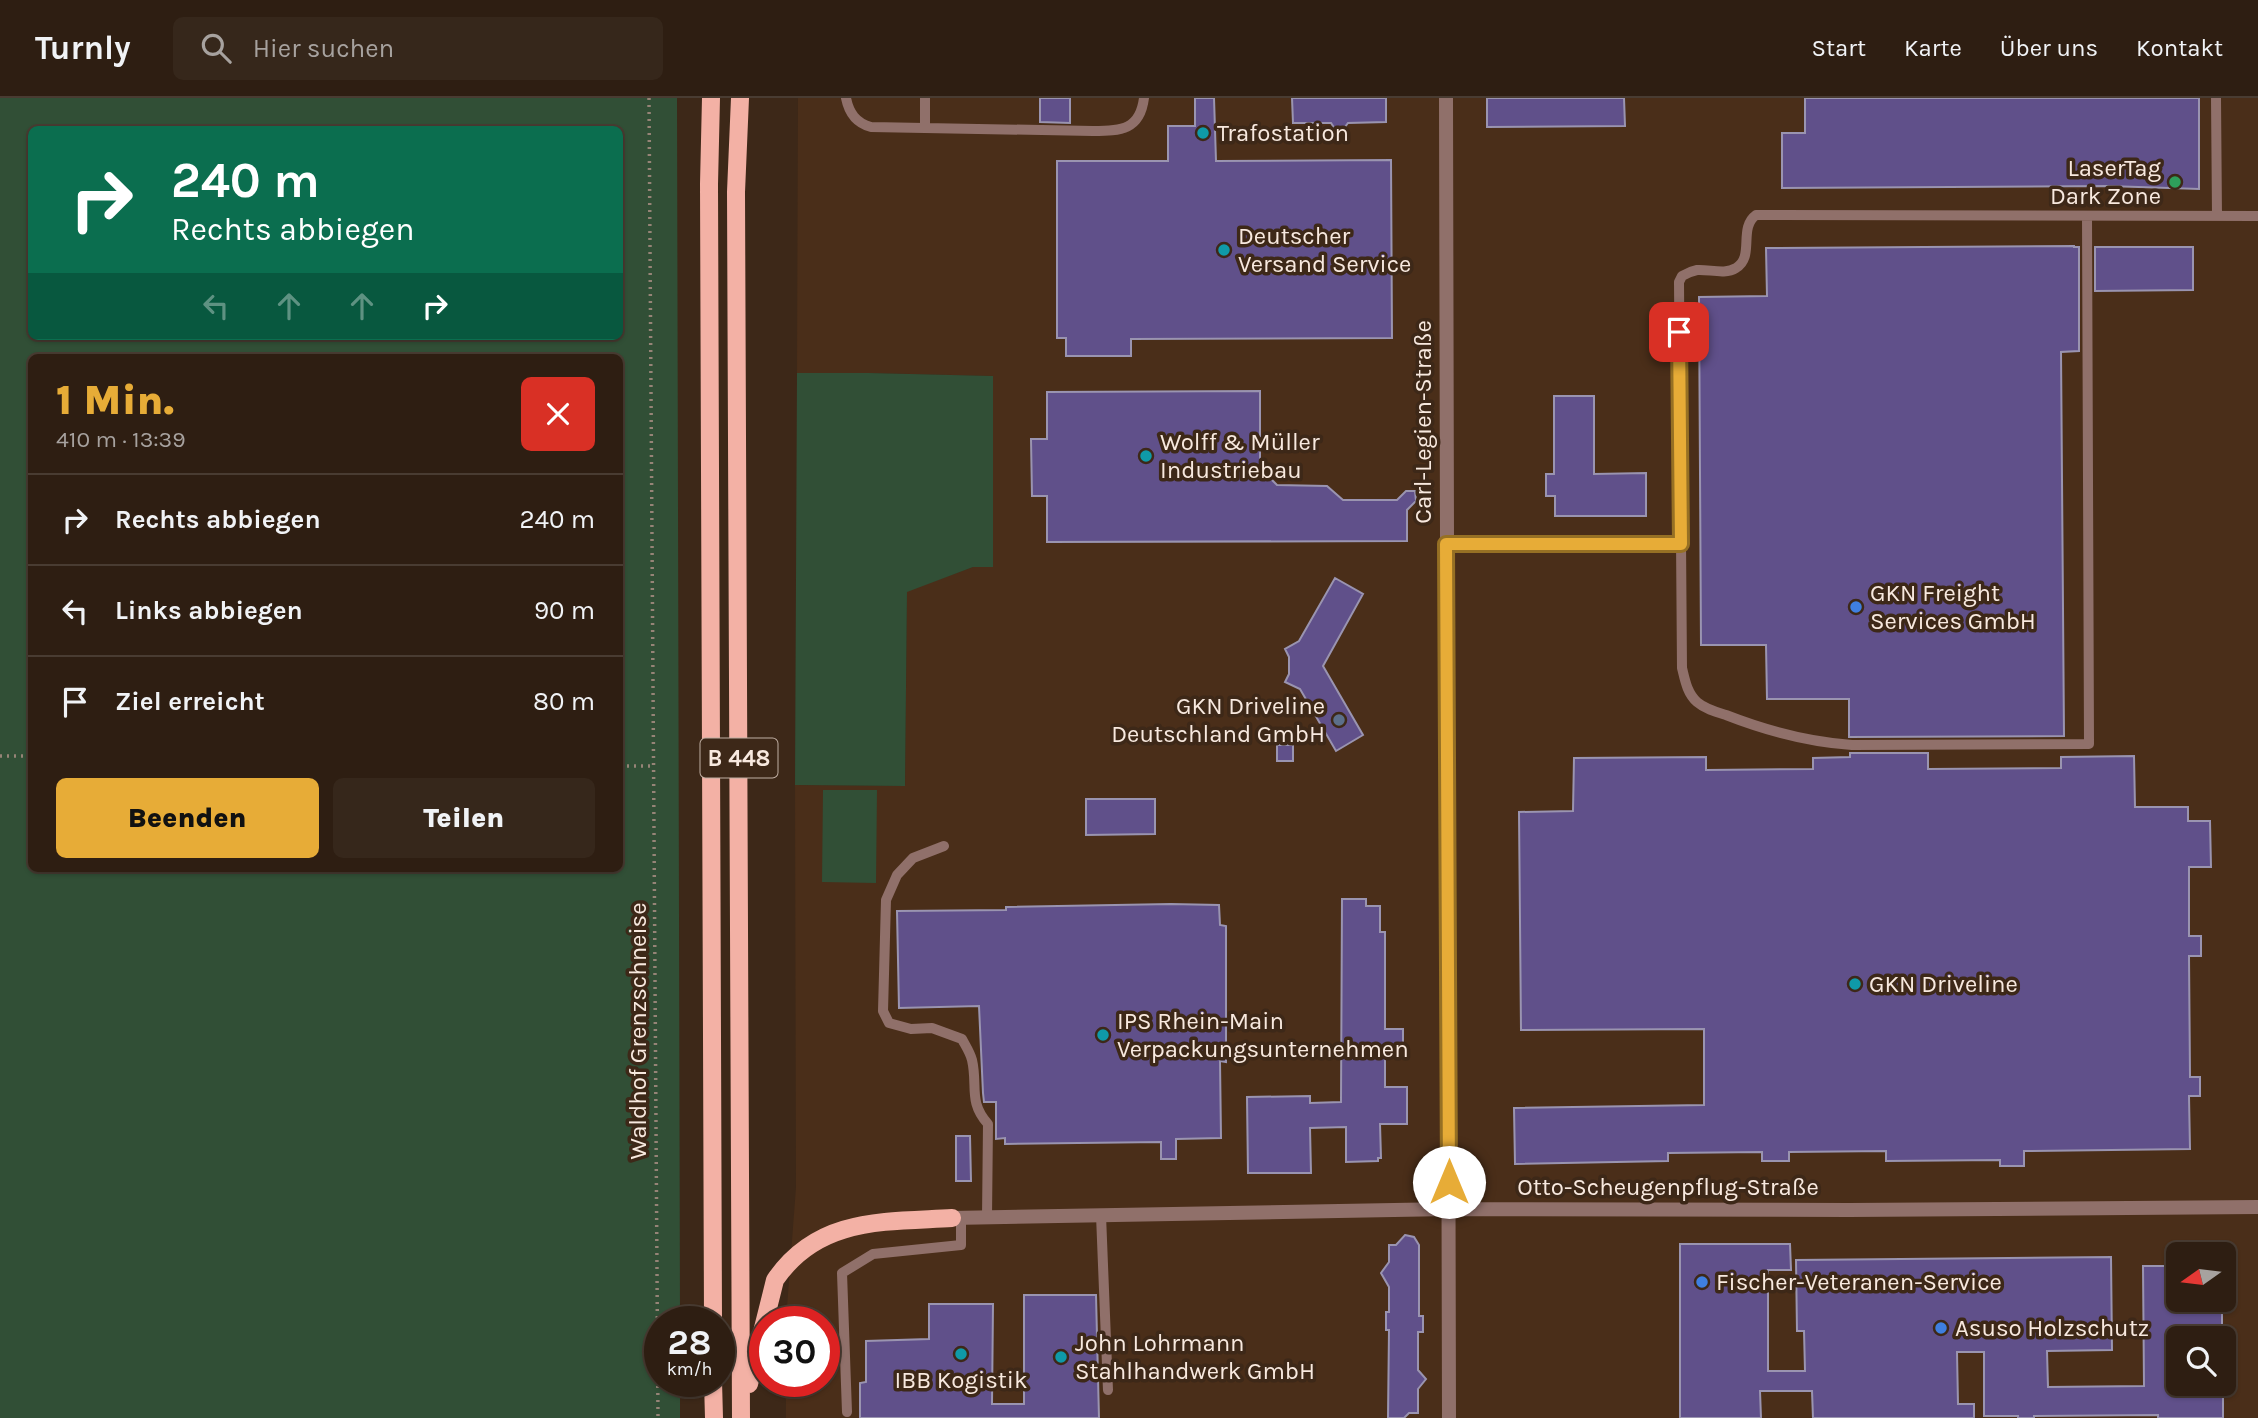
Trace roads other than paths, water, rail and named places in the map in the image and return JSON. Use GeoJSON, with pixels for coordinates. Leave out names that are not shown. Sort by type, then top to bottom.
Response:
{"type":"FeatureCollection","features":[{"type":"Feature","properties":{"kind":"main road","name":"B 448"},"geometry":{"type":"LineString","coordinates":[[711,98],[709,184],[713,1306]]}},
{"type":"Feature","properties":{"kind":"main road","name":"B 448"},"geometry":{"type":"LineString","coordinates":[[740,98],[736,192],[741,1418]]}},
{"type":"Feature","properties":{"kind":"main road"},"geometry":{"type":"LineString","coordinates":[[741,1418],[770,1294],[775,1280],[792,1259],[816,1240],[846,1228],[887,1222],[956,1218]]}},
{"type":"Feature","properties":{"kind":"main road"},"geometry":{"type":"LineString","coordinates":[[713,1397],[713,1418]]}},
{"type":"Feature","properties":{"kind":"street","name":"Carl-Legien-Straße"},"geometry":{"type":"LineString","coordinates":[[1446,98],[1450,1418]]}},
{"type":"Feature","properties":{"kind":"street","name":"Otto-Scheugenpflug-Straße"},"geometry":{"type":"LineString","coordinates":[[956,1218],[1449,1209],[1849,1210],[2258,1206]]}},
{"type":"Feature","properties":{"kind":"lane"},"geometry":{"type":"LineString","coordinates":[[846,98],[851,113],[862,124],[884,128],[1120,130],[1134,124],[1139,117],[1144,98]]}},
{"type":"Feature","properties":{"kind":"lane"},"geometry":{"type":"LineString","coordinates":[[925,98],[925,128]]}},
{"type":"Feature","properties":{"kind":"lane"},"geometry":{"type":"LineString","coordinates":[[2216,98],[2217,216]]}},
{"type":"Feature","properties":{"kind":"lane"},"geometry":{"type":"LineString","coordinates":[[2087,216],[2089,744],[1830,744],[1749,724],[1705,707],[1689,693],[1682,668],[1679,282],[1682,276],[1695,270],[1729,271],[1736,268],[1743,262],[1749,220],[1756,215],[2258,216]]}},
{"type":"Feature","properties":{"kind":"lane"},"geometry":{"type":"LineString","coordinates":[[1446,544],[1681,544]]}},
{"type":"Feature","properties":{"kind":"lane"},"geometry":{"type":"LineString","coordinates":[[944,846],[913,858],[897,875],[886,900],[883,1011],[889,1023],[911,1028],[932,1028],[962,1039],[971,1057],[975,1105],[988,1125],[987,1217]]}},
{"type":"Feature","properties":{"kind":"lane"},"geometry":{"type":"LineString","coordinates":[[1101,1215],[1108,1390]]}},
{"type":"Feature","properties":{"kind":"lane"},"geometry":{"type":"LineString","coordinates":[[847,1412],[842,1273],[873,1254],[961,1245],[956,1218]]}},
{"type":"Feature","properties":{"kind":"place","name":"Trafostation"},"geometry":{"type":"Point","coordinates":[1203,133]}},
{"type":"Feature","properties":{"kind":"place","name":"LaserTag Dark Zone"},"geometry":{"type":"Point","coordinates":[2175,182]}},
{"type":"Feature","properties":{"kind":"place","name":"Deutscher Versand Service"},"geometry":{"type":"Point","coordinates":[1224,250]}},
{"type":"Feature","properties":{"kind":"place","name":"Wolff & Müller Industriebau"},"geometry":{"type":"Point","coordinates":[1146,456]}},
{"type":"Feature","properties":{"kind":"place","name":"GKN Freight Services GmbH"},"geometry":{"type":"Point","coordinates":[1856,607]}},
{"type":"Feature","properties":{"kind":"place","name":"GKN Driveline Deutschland GmbH"},"geometry":{"type":"Point","coordinates":[1339,720]}},
{"type":"Feature","properties":{"kind":"place","name":"GKN Driveline"},"geometry":{"type":"Point","coordinates":[1855,984]}},
{"type":"Feature","properties":{"kind":"place","name":"IPS Rhein-Main Verpackungsunternehmen"},"geometry":{"type":"Point","coordinates":[1103,1035]}},
{"type":"Feature","properties":{"kind":"place","name":"Fischer-Veteranen-Service"},"geometry":{"type":"Point","coordinates":[1702,1282]}},
{"type":"Feature","properties":{"kind":"place","name":"Asuso Holzschutz"},"geometry":{"type":"Point","coordinates":[1941,1328]}},
{"type":"Feature","properties":{"kind":"place","name":"IBB Kogistik"},"geometry":{"type":"Point","coordinates":[961,1354]}},
{"type":"Feature","properties":{"kind":"place","name":"John Lohrmann Stahlhandwerk GmbH"},"geometry":{"type":"Point","coordinates":[1061,1357]}}]}
